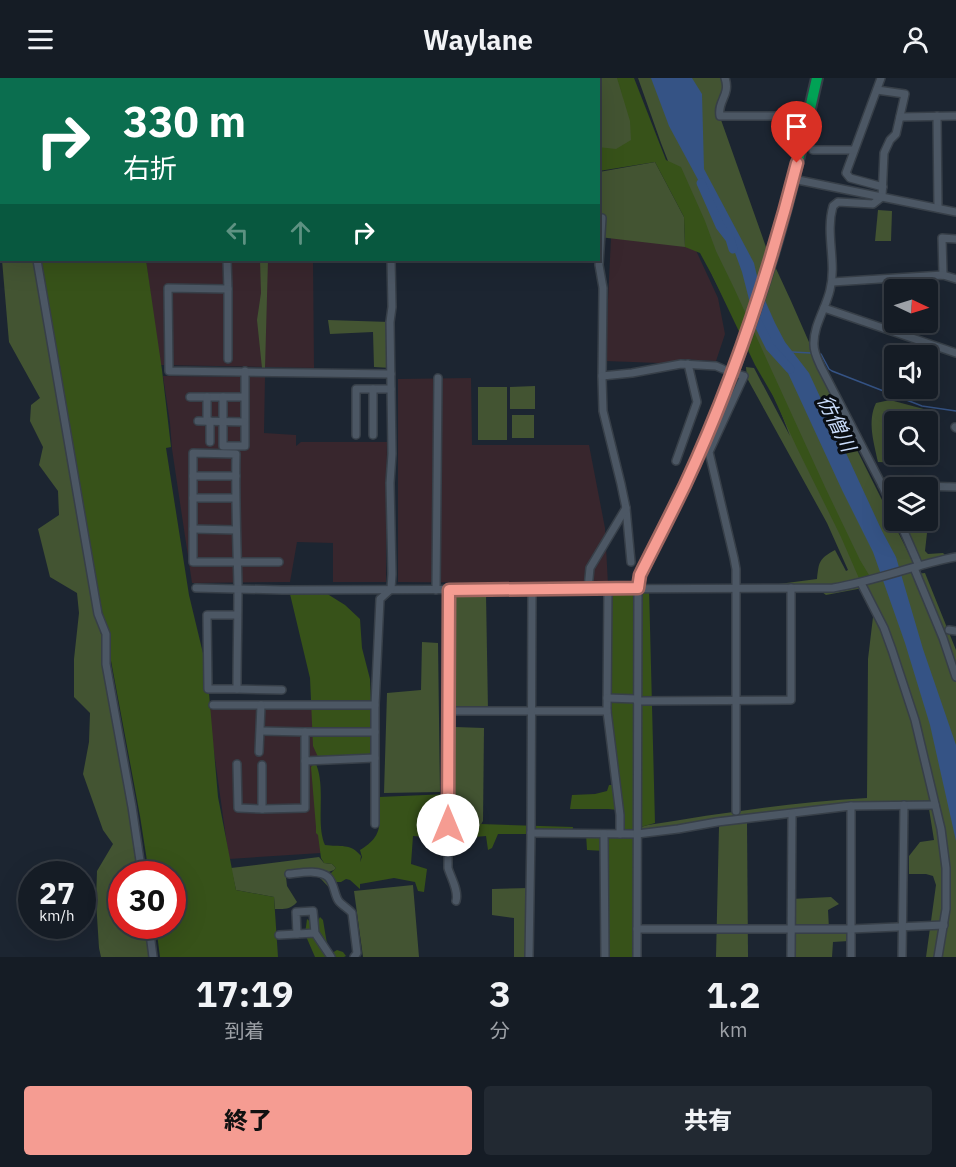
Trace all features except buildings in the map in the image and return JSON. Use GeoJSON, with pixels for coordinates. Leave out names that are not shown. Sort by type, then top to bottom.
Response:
{"type":"FeatureCollection","features":[{"type":"Feature","properties":{"kind":"highway"},"geometry":{"type":"LineString","coordinates":[[638,588],[640,575],[685,484],[742,345],[767,271],[793,179],[817,78]]}},
{"type":"Feature","properties":{"kind":"street"},"geometry":{"type":"LineString","coordinates":[[725,78],[728,88],[720,108],[720,116],[796,116]]}},
{"type":"Feature","properties":{"kind":"street"},"geometry":{"type":"LineString","coordinates":[[881,78],[846,173],[850,178],[883,187]]}},
{"type":"Feature","properties":{"kind":"street"},"geometry":{"type":"LineString","coordinates":[[878,90],[905,94],[896,134],[890,140],[884,153],[882,197],[873,204],[838,202],[833,206],[830,225],[832,282],[815,334],[814,345],[821,367],[884,489]]}},
{"type":"Feature","properties":{"kind":"street"},"geometry":{"type":"LineString","coordinates":[[937,116],[938,208]]}},
{"type":"Feature","properties":{"kind":"street"},"geometry":{"type":"LineString","coordinates":[[900,117],[956,116]]}},
{"type":"Feature","properties":{"kind":"street"},"geometry":{"type":"LineString","coordinates":[[813,150],[854,150]]}},
{"type":"Feature","properties":{"kind":"street"},"geometry":{"type":"LineString","coordinates":[[793,179],[956,212]]}},
{"type":"Feature","properties":{"kind":"street"},"geometry":{"type":"LineString","coordinates":[[600,249],[602,218]]}},
{"type":"Feature","properties":{"kind":"street"},"geometry":{"type":"LineString","coordinates":[[943,275],[942,238],[956,239]]}},
{"type":"Feature","properties":{"kind":"street"},"geometry":{"type":"LineString","coordinates":[[36,261],[98,614],[106,634],[106,664],[140,861]]}},
{"type":"Feature","properties":{"kind":"street"},"geometry":{"type":"LineString","coordinates":[[227,261],[228,359]]}},
{"type":"Feature","properties":{"kind":"street"},"geometry":{"type":"LineString","coordinates":[[375,824],[375,705],[380,600],[391,589],[393,574],[390,483],[392,261]]}},
{"type":"Feature","properties":{"kind":"street"},"geometry":{"type":"LineString","coordinates":[[599,261],[603,288],[603,411],[626,508],[631,562]]}},
{"type":"Feature","properties":{"kind":"street"},"geometry":{"type":"LineString","coordinates":[[832,282],[943,275],[956,279]]}},
{"type":"Feature","properties":{"kind":"street"},"geometry":{"type":"LineString","coordinates":[[228,290],[168,288],[169,371],[391,374]]}},
{"type":"Feature","properties":{"kind":"street"},"geometry":{"type":"LineString","coordinates":[[824,308],[956,353]]}},
{"type":"Feature","properties":{"kind":"street"},"geometry":{"type":"LineString","coordinates":[[676,461],[697,402],[688,364]]}},
{"type":"Feature","properties":{"kind":"street"},"geometry":{"type":"LineString","coordinates":[[602,376],[632,373],[670,365],[716,366],[723,369]]}},
{"type":"Feature","properties":{"kind":"street"},"geometry":{"type":"LineString","coordinates":[[224,397],[223,446],[245,446],[245,371]]}},
{"type":"Feature","properties":{"kind":"street"},"geometry":{"type":"LineString","coordinates":[[736,811],[737,588],[734,558],[709,452],[744,376],[737,374]]}},
{"type":"Feature","properties":{"kind":"street"},"geometry":{"type":"LineString","coordinates":[[436,590],[438,378]]}},
{"type":"Feature","properties":{"kind":"street"},"geometry":{"type":"LineString","coordinates":[[356,435],[356,389],[391,389]]}},
{"type":"Feature","properties":{"kind":"street"},"geometry":{"type":"LineString","coordinates":[[373,389],[373,435]]}},
{"type":"Feature","properties":{"kind":"street"},"geometry":{"type":"LineString","coordinates":[[190,397],[244,397]]}},
{"type":"Feature","properties":{"kind":"street"},"geometry":{"type":"LineString","coordinates":[[207,397],[210,442]]}},
{"type":"Feature","properties":{"kind":"street"},"geometry":{"type":"LineString","coordinates":[[198,421],[244,422]]}},
{"type":"Feature","properties":{"kind":"street"},"geometry":{"type":"LineString","coordinates":[[237,689],[238,588],[237,563],[235,498],[236,453],[193,453],[193,562],[237,563],[279,562]]}},
{"type":"Feature","properties":{"kind":"street"},"geometry":{"type":"LineString","coordinates":[[193,476],[236,476]]}},
{"type":"Feature","properties":{"kind":"street"},"geometry":{"type":"LineString","coordinates":[[882,485],[956,487]]}},
{"type":"Feature","properties":{"kind":"street"},"geometry":{"type":"LineString","coordinates":[[193,498],[235,498]]}},
{"type":"Feature","properties":{"kind":"street"},"geometry":{"type":"LineString","coordinates":[[588,589],[590,568],[626,508]]}},
{"type":"Feature","properties":{"kind":"street"},"geometry":{"type":"LineString","coordinates":[[193,529],[236,530]]}},
{"type":"Feature","properties":{"kind":"street"},"geometry":{"type":"LineString","coordinates":[[902,531],[944,638],[956,677]]}},
{"type":"Feature","properties":{"kind":"street"},"geometry":{"type":"LineString","coordinates":[[196,588],[449,590],[833,588],[861,583],[956,557]]}},
{"type":"Feature","properties":{"kind":"street"},"geometry":{"type":"LineString","coordinates":[[861,583],[884,628],[915,720],[941,829],[946,868],[946,909],[938,957]]}},
{"type":"Feature","properties":{"kind":"street"},"geometry":{"type":"LineString","coordinates":[[637,957],[638,588]]}},
{"type":"Feature","properties":{"kind":"street"},"geometry":{"type":"LineString","coordinates":[[607,698],[791,700],[791,588]]}},
{"type":"Feature","properties":{"kind":"street"},"geometry":{"type":"LineString","coordinates":[[529,957],[532,589]]}},
{"type":"Feature","properties":{"kind":"street"},"geometry":{"type":"LineString","coordinates":[[608,589],[607,711],[620,815],[620,834]]}},
{"type":"Feature","properties":{"kind":"street"},"geometry":{"type":"LineString","coordinates":[[449,590],[448,868],[458,897],[456,901]]}},
{"type":"Feature","properties":{"kind":"street"},"geometry":{"type":"LineString","coordinates":[[237,615],[207,615],[208,689],[282,690]]}},
{"type":"Feature","properties":{"kind":"street"},"geometry":{"type":"LineString","coordinates":[[213,705],[375,705]]}},
{"type":"Feature","properties":{"kind":"street"},"geometry":{"type":"LineString","coordinates":[[259,752],[261,705]]}},
{"type":"Feature","properties":{"kind":"street"},"geometry":{"type":"LineString","coordinates":[[448,711],[607,711]]}},
{"type":"Feature","properties":{"kind":"street"},"geometry":{"type":"LineString","coordinates":[[261,731],[375,732]]}},
{"type":"Feature","properties":{"kind":"street"},"geometry":{"type":"LineString","coordinates":[[237,764],[238,808],[304,808],[305,732]]}},
{"type":"Feature","properties":{"kind":"street"},"geometry":{"type":"LineString","coordinates":[[305,760],[375,758]]}},
{"type":"Feature","properties":{"kind":"street"},"geometry":{"type":"LineString","coordinates":[[262,765],[262,808]]}},
{"type":"Feature","properties":{"kind":"street"},"geometry":{"type":"LineString","coordinates":[[902,957],[904,805]]}},
{"type":"Feature","properties":{"kind":"street"},"geometry":{"type":"LineString","coordinates":[[531,833],[637,834],[717,822],[851,807],[935,805]]}},
{"type":"Feature","properties":{"kind":"street"},"geometry":{"type":"LineString","coordinates":[[851,807],[851,957]]}},
{"type":"Feature","properties":{"kind":"street"},"geometry":{"type":"LineString","coordinates":[[792,814],[792,957]]}},
{"type":"Feature","properties":{"kind":"street"},"geometry":{"type":"LineString","coordinates":[[604,834],[605,957]]}},
{"type":"Feature","properties":{"kind":"street"},"geometry":{"type":"LineString","coordinates":[[289,874],[319,873],[327,876],[339,902],[351,910],[357,953],[354,957]]}},
{"type":"Feature","properties":{"kind":"street"},"geometry":{"type":"LineString","coordinates":[[297,934],[296,912],[313,911],[315,933],[331,957]]}},
{"type":"Feature","properties":{"kind":"street"},"geometry":{"type":"LineString","coordinates":[[637,929],[791,930],[944,925]]}},
{"type":"Feature","properties":{"kind":"street"},"geometry":{"type":"LineString","coordinates":[[279,935],[315,933]]}},
{"type":"Feature","properties":{"kind":"street"},"geometry":{"type":"LineString","coordinates":[[151,939],[153,957]]}},
{"type":"Feature","properties":{"kind":"shaded area"},"geometry":{"type":"Polygon","coordinates":[[[611,238],[693,244],[718,298],[725,334],[716,361],[679,359],[679,361],[659,363],[605,361],[611,238]]]}},
{"type":"Feature","properties":{"kind":"shaded area"},"geometry":{"type":"Polygon","coordinates":[[[146,261],[313,261],[314,368],[160,365],[146,261]]]}},
{"type":"Feature","properties":{"kind":"shaded area"},"geometry":{"type":"Polygon","coordinates":[[[163,376],[265,377],[264,433],[296,435],[296,446],[301,442],[387,442],[386,582],[333,582],[333,543],[297,542],[290,582],[192,583],[163,376]]]}},
{"type":"Feature","properties":{"kind":"shaded area"},"geometry":{"type":"Polygon","coordinates":[[[471,378],[472,445],[589,445],[605,528],[608,584],[398,582],[398,379],[471,378]]]}},
{"type":"Feature","properties":{"kind":"shaded area"},"geometry":{"type":"Polygon","coordinates":[[[370,708],[370,757],[311,757],[321,853],[229,859],[208,709],[370,708]]]}},
{"type":"Feature","properties":{"kind":"green space"},"geometry":{"type":"Polygon","coordinates":[[[600,78],[627,78],[648,157],[600,171],[600,78]]]}},
{"type":"Feature","properties":{"kind":"green space"},"geometry":{"type":"Polygon","coordinates":[[[617,78],[634,78],[666,160],[681,167],[716,251],[825,487],[872,580],[861,583],[773,396],[755,365],[713,277],[700,253],[685,247],[684,217],[655,162],[600,171],[600,147],[616,149],[631,140],[630,121],[617,78]]]}},
{"type":"Feature","properties":{"kind":"green space"},"geometry":{"type":"Polygon","coordinates":[[[638,78],[725,78],[720,117],[766,247],[851,438],[884,504],[884,531],[898,531],[912,560],[915,574],[925,573],[956,650],[956,957],[926,957],[936,885],[933,876],[909,874],[909,856],[920,842],[934,840],[929,809],[826,809],[637,834],[637,828],[648,825],[730,812],[867,798],[868,659],[873,617],[877,617],[863,588],[826,595],[822,592],[740,591],[740,585],[771,585],[817,579],[821,561],[835,550],[846,571],[848,570],[827,523],[747,378],[746,367],[754,368],[790,436],[778,405],[713,277],[638,78]]]}},
{"type":"Feature","properties":{"kind":"green space"},"geometry":{"type":"Polygon","coordinates":[[[655,162],[684,217],[685,247],[600,237],[600,172],[655,162]]]}},
{"type":"Feature","properties":{"kind":"green space"},"geometry":{"type":"Polygon","coordinates":[[[878,210],[892,211],[891,241],[875,241],[878,210]]]}},
{"type":"Feature","properties":{"kind":"green space"},"geometry":{"type":"Polygon","coordinates":[[[2,261],[37,261],[140,861],[108,861],[108,939],[151,939],[153,957],[101,957],[99,948],[97,871],[113,844],[103,830],[83,774],[89,742],[90,713],[74,697],[74,659],[79,613],[77,593],[50,577],[38,529],[59,515],[58,491],[39,465],[43,447],[30,421],[31,405],[40,398],[9,342],[2,261]]]}},
{"type":"Feature","properties":{"kind":"green space"},"geometry":{"type":"Polygon","coordinates":[[[40,261],[146,261],[171,447],[166,448],[189,595],[207,670],[218,797],[236,890],[274,897],[278,957],[160,957],[158,939],[186,939],[186,861],[147,861],[40,261]]]}},
{"type":"Feature","properties":{"kind":"green space"},"geometry":{"type":"Polygon","coordinates":[[[260,261],[268,261],[265,368],[262,368],[257,320],[261,293],[260,261]]]}},
{"type":"Feature","properties":{"kind":"green space"},"geometry":{"type":"Polygon","coordinates":[[[328,320],[390,322],[391,368],[374,367],[373,332],[330,334],[328,320]]]}},
{"type":"Feature","properties":{"kind":"green space"},"geometry":{"type":"Polygon","coordinates":[[[535,386],[535,409],[510,409],[510,387],[535,386]]]}},
{"type":"Feature","properties":{"kind":"green space"},"geometry":{"type":"Polygon","coordinates":[[[478,387],[507,387],[507,440],[478,440],[478,387]]]}},
{"type":"Feature","properties":{"kind":"green space"},"geometry":{"type":"Polygon","coordinates":[[[890,400],[931,411],[884,411],[884,462],[878,462],[873,440],[873,410],[876,403],[890,400]]]}},
{"type":"Feature","properties":{"kind":"green space"},"geometry":{"type":"Polygon","coordinates":[[[512,415],[534,415],[534,438],[512,438],[512,415]]]}},
{"type":"Feature","properties":{"kind":"green space"},"geometry":{"type":"Polygon","coordinates":[[[906,531],[924,531],[927,533],[925,551],[928,554],[943,553],[945,555],[921,562],[906,531]]]}},
{"type":"Feature","properties":{"kind":"green space"},"geometry":{"type":"Polygon","coordinates":[[[649,588],[655,823],[637,828],[635,957],[606,957],[604,851],[587,850],[586,834],[620,834],[618,810],[570,809],[572,795],[595,794],[607,791],[609,785],[616,785],[610,711],[608,589],[649,588]]]}},
{"type":"Feature","properties":{"kind":"green space"},"geometry":{"type":"Polygon","coordinates":[[[301,590],[321,590],[345,605],[360,619],[362,648],[370,679],[373,751],[367,755],[339,760],[318,757],[313,746],[310,678],[290,594],[301,590]]]}},
{"type":"Feature","properties":{"kind":"green space"},"geometry":{"type":"Polygon","coordinates":[[[449,594],[486,594],[488,711],[453,711],[449,594]]]}},
{"type":"Feature","properties":{"kind":"green space"},"geometry":{"type":"Polygon","coordinates":[[[422,642],[438,643],[440,792],[384,793],[387,693],[421,690],[422,642]]]}},
{"type":"Feature","properties":{"kind":"green space"},"geometry":{"type":"Polygon","coordinates":[[[455,727],[484,728],[483,821],[480,826],[455,824],[455,727]]]}},
{"type":"Feature","properties":{"kind":"green space"},"geometry":{"type":"Polygon","coordinates":[[[315,762],[320,782],[321,826],[325,845],[345,846],[353,849],[361,856],[360,862],[362,857],[360,850],[374,839],[379,828],[379,797],[448,794],[448,825],[573,827],[572,834],[498,834],[492,848],[488,850],[486,836],[450,839],[413,836],[411,864],[427,869],[424,892],[418,891],[415,882],[394,878],[360,884],[360,889],[350,880],[334,882],[330,874],[336,868],[332,864],[324,863],[321,858],[316,833],[311,767],[315,762]]]}},
{"type":"Feature","properties":{"kind":"green space"},"geometry":{"type":"Polygon","coordinates":[[[747,823],[748,957],[716,957],[719,827],[722,824],[747,823]]]}},
{"type":"Feature","properties":{"kind":"green space"},"geometry":{"type":"Polygon","coordinates":[[[319,857],[324,863],[332,864],[336,868],[326,873],[336,895],[315,874],[286,877],[287,886],[297,902],[287,909],[275,909],[274,897],[236,890],[231,868],[319,857]]]}},
{"type":"Feature","properties":{"kind":"green space"},"geometry":{"type":"Polygon","coordinates":[[[413,885],[419,957],[363,957],[354,891],[413,885]]]}},
{"type":"Feature","properties":{"kind":"green space"},"geometry":{"type":"Polygon","coordinates":[[[530,888],[529,957],[514,957],[514,918],[492,915],[492,889],[530,888]]]}},
{"type":"Feature","properties":{"kind":"green space"},"geometry":{"type":"Polygon","coordinates":[[[831,897],[839,904],[828,910],[829,929],[833,933],[851,929],[849,941],[833,942],[832,957],[793,957],[791,899],[831,897]]]}},
{"type":"Feature","properties":{"kind":"green space"},"geometry":{"type":"Polygon","coordinates":[[[320,917],[323,920],[328,948],[332,953],[337,950],[346,956],[315,957],[305,934],[307,919],[315,926],[320,917]]]}},
{"type":"Feature","properties":{"kind":"water"},"geometry":{"type":"Polygon","coordinates":[[[651,78],[692,78],[702,94],[704,169],[754,263],[760,289],[775,323],[785,342],[809,373],[896,557],[923,649],[956,745],[956,841],[930,725],[905,643],[873,552],[782,360],[753,315],[742,272],[730,239],[669,126],[651,78]]]}},
{"type":"Feature","properties":{"kind":"waterway","name":"彷僧川"},"geometry":{"type":"LineString","coordinates":[[701,183],[733,249]]}},
{"type":"Feature","properties":{"kind":"waterway","name":"彷僧川"},"geometry":{"type":"LineString","coordinates":[[752,311],[770,347],[790,369]]}},
{"type":"Feature","properties":{"kind":"waterway"},"geometry":{"type":"LineString","coordinates":[[792,352],[811,353]]}},
{"type":"Feature","properties":{"kind":"waterway"},"geometry":{"type":"LineString","coordinates":[[819,354],[832,371],[922,406],[956,411]]}},
{"type":"Feature","properties":{"kind":"route"},"geometry":{"type":"LineString","coordinates":[[448,825],[449,590],[638,588],[640,575],[685,484],[730,377],[767,271],[797,163]]}}]}
